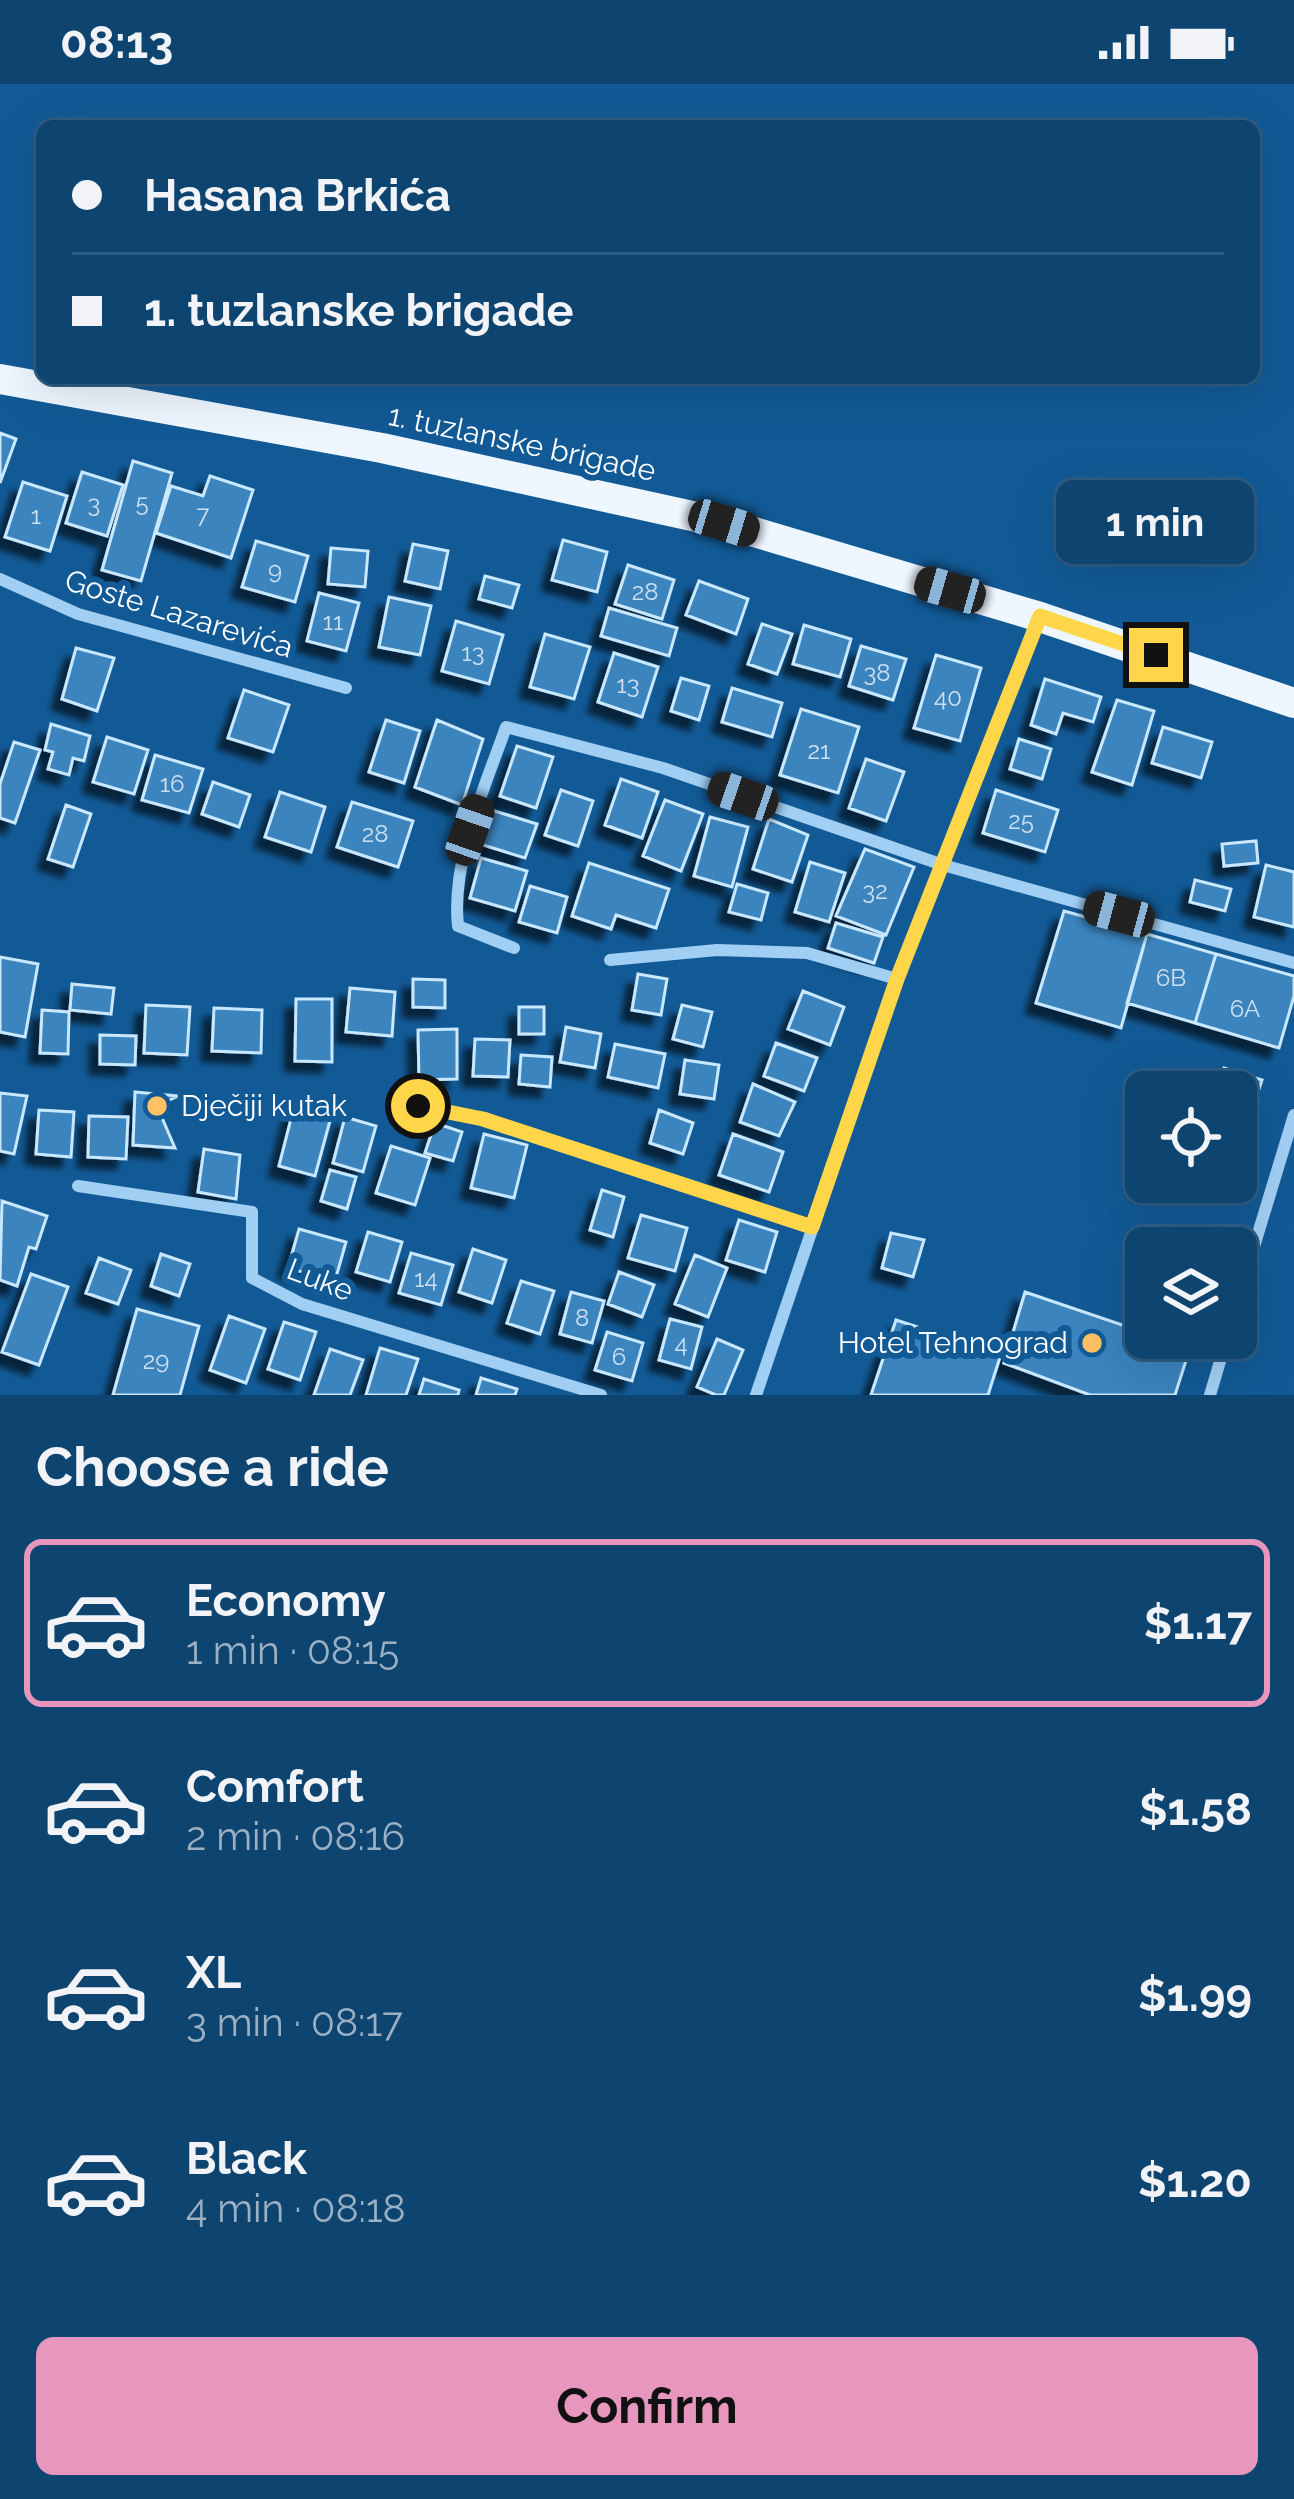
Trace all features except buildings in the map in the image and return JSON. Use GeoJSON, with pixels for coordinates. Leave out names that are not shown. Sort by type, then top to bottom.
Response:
{"type":"FeatureCollection","features":[{"type":"Feature","properties":{"kind":"main road","name":"1. tuzlanske brigade"},"geometry":{"type":"LineString","coordinates":[[0,379],[382,448],[724,523],[1040,616],[1294,704]]}},
{"type":"Feature","properties":{"kind":"street","name":"Goste Lazarevića"},"geometry":{"type":"LineString","coordinates":[[0,579],[78,614],[346,688]]}},
{"type":"Feature","properties":{"kind":"street"},"geometry":{"type":"LineString","coordinates":[[756,1395],[897,979],[1040,616]]}},
{"type":"Feature","properties":{"kind":"street"},"geometry":{"type":"LineString","coordinates":[[514,948],[458,926],[456,903],[470,830],[506,727],[663,768],[943,865],[1294,963]]}},
{"type":"Feature","properties":{"kind":"street"},"geometry":{"type":"LineString","coordinates":[[610,960],[717,950],[807,953],[897,979]]}},
{"type":"Feature","properties":{"kind":"street"},"geometry":{"type":"LineString","coordinates":[[418,1106],[483,1119],[812,1227]]}},
{"type":"Feature","properties":{"kind":"street"},"geometry":{"type":"LineString","coordinates":[[1257,1235],[1294,1115]]}},
{"type":"Feature","properties":{"kind":"street"},"geometry":{"type":"LineString","coordinates":[[1278,1164],[1294,1170]]}},
{"type":"Feature","properties":{"kind":"street","name":"Luke"},"geometry":{"type":"LineString","coordinates":[[78,1186],[252,1213],[252,1278],[302,1304],[601,1395]]}},
{"type":"Feature","properties":{"kind":"street"},"geometry":{"type":"LineString","coordinates":[[1210,1395],[1220,1359]]}},
{"type":"Feature","properties":{"kind":"place","name":"Dječiji kutak"},"geometry":{"type":"Point","coordinates":[157,1106]}},
{"type":"Feature","properties":{"kind":"place","name":"Hotel Tehnograd"},"geometry":{"type":"Point","coordinates":[1092,1343]}},
{"type":"Feature","properties":{"kind":"route"},"geometry":{"type":"LineString","coordinates":[[418,1106],[483,1119],[812,1227],[897,979],[1040,616],[1156,655]]}}]}
